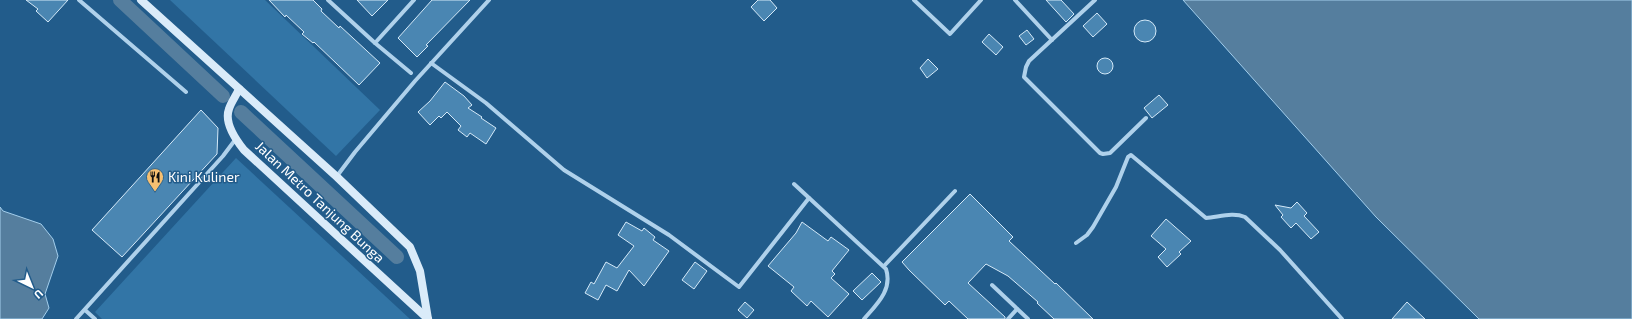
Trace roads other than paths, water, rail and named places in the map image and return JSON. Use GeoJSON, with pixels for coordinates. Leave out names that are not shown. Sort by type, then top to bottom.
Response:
{"type":"FeatureCollection","features":[{"type":"Feature","properties":{"kind":"main road","name":"Jalan Metro Tanjung Bunga"},"geometry":{"type":"LineString","coordinates":[[141,0],[336,177],[410,247],[420,271],[428,319]]}},
{"type":"Feature","properties":{"kind":"main road","name":"Jalan Metro Tanjung Bunga"},"geometry":{"type":"LineString","coordinates":[[239,89],[228,110],[228,117],[235,140],[428,319]]}},
{"type":"Feature","properties":{"kind":"street"},"geometry":{"type":"LineString","coordinates":[[79,0],[186,92]]}},
{"type":"Feature","properties":{"kind":"street"},"geometry":{"type":"LineString","coordinates":[[328,0],[375,43],[411,73]]}},
{"type":"Feature","properties":{"kind":"street"},"geometry":{"type":"LineString","coordinates":[[375,43],[414,0]]}},
{"type":"Feature","properties":{"kind":"street"},"geometry":{"type":"LineString","coordinates":[[336,177],[355,152],[431,63],[488,0]]}},
{"type":"Feature","properties":{"kind":"street"},"geometry":{"type":"LineString","coordinates":[[914,0],[950,34],[981,0]]}},
{"type":"Feature","properties":{"kind":"street"},"geometry":{"type":"LineString","coordinates":[[1015,0],[1052,40]]}},
{"type":"Feature","properties":{"kind":"street"},"geometry":{"type":"LineString","coordinates":[[1095,0],[1029,61],[1024,77],[1098,152],[1103,154],[1110,153],[1146,118]]}},
{"type":"Feature","properties":{"kind":"street"},"geometry":{"type":"LineString","coordinates":[[431,63],[486,103],[564,170],[669,235],[739,287],[809,198]]}},
{"type":"Feature","properties":{"kind":"street"},"geometry":{"type":"LineString","coordinates":[[76,319],[223,156],[235,140]]}},
{"type":"Feature","properties":{"kind":"street"},"geometry":{"type":"LineString","coordinates":[[1076,243],[1087,235],[1093,227],[1116,187],[1128,157],[1131,155],[1206,218],[1232,214],[1239,214],[1245,217],[1280,250],[1342,319]]}},
{"type":"Feature","properties":{"kind":"street"},"geometry":{"type":"LineString","coordinates":[[794,184],[884,266],[888,277],[885,293],[864,319]]}},
{"type":"Feature","properties":{"kind":"street"},"geometry":{"type":"LineString","coordinates":[[884,266],[955,191]]}},
{"type":"Feature","properties":{"kind":"street"},"geometry":{"type":"LineString","coordinates":[[992,285],[1028,319]]}},
{"type":"Feature","properties":{"kind":"street"},"geometry":{"type":"LineString","coordinates":[[1008,319],[1017,309]]}},
{"type":"Feature","properties":{"kind":"street"},"geometry":{"type":"LineString","coordinates":[[85,310],[95,319]]}},
{"type":"Feature","properties":{"kind":"waterway"},"geometry":{"type":"LineString","coordinates":[[120,0],[223,96]]}},
{"type":"Feature","properties":{"kind":"waterway"},"geometry":{"type":"LineString","coordinates":[[241,112],[397,257]]}},
{"type":"Feature","properties":{"kind":"place","name":"Kini Kuliner"},"geometry":{"type":"Point","coordinates":[155,192]}}]}
